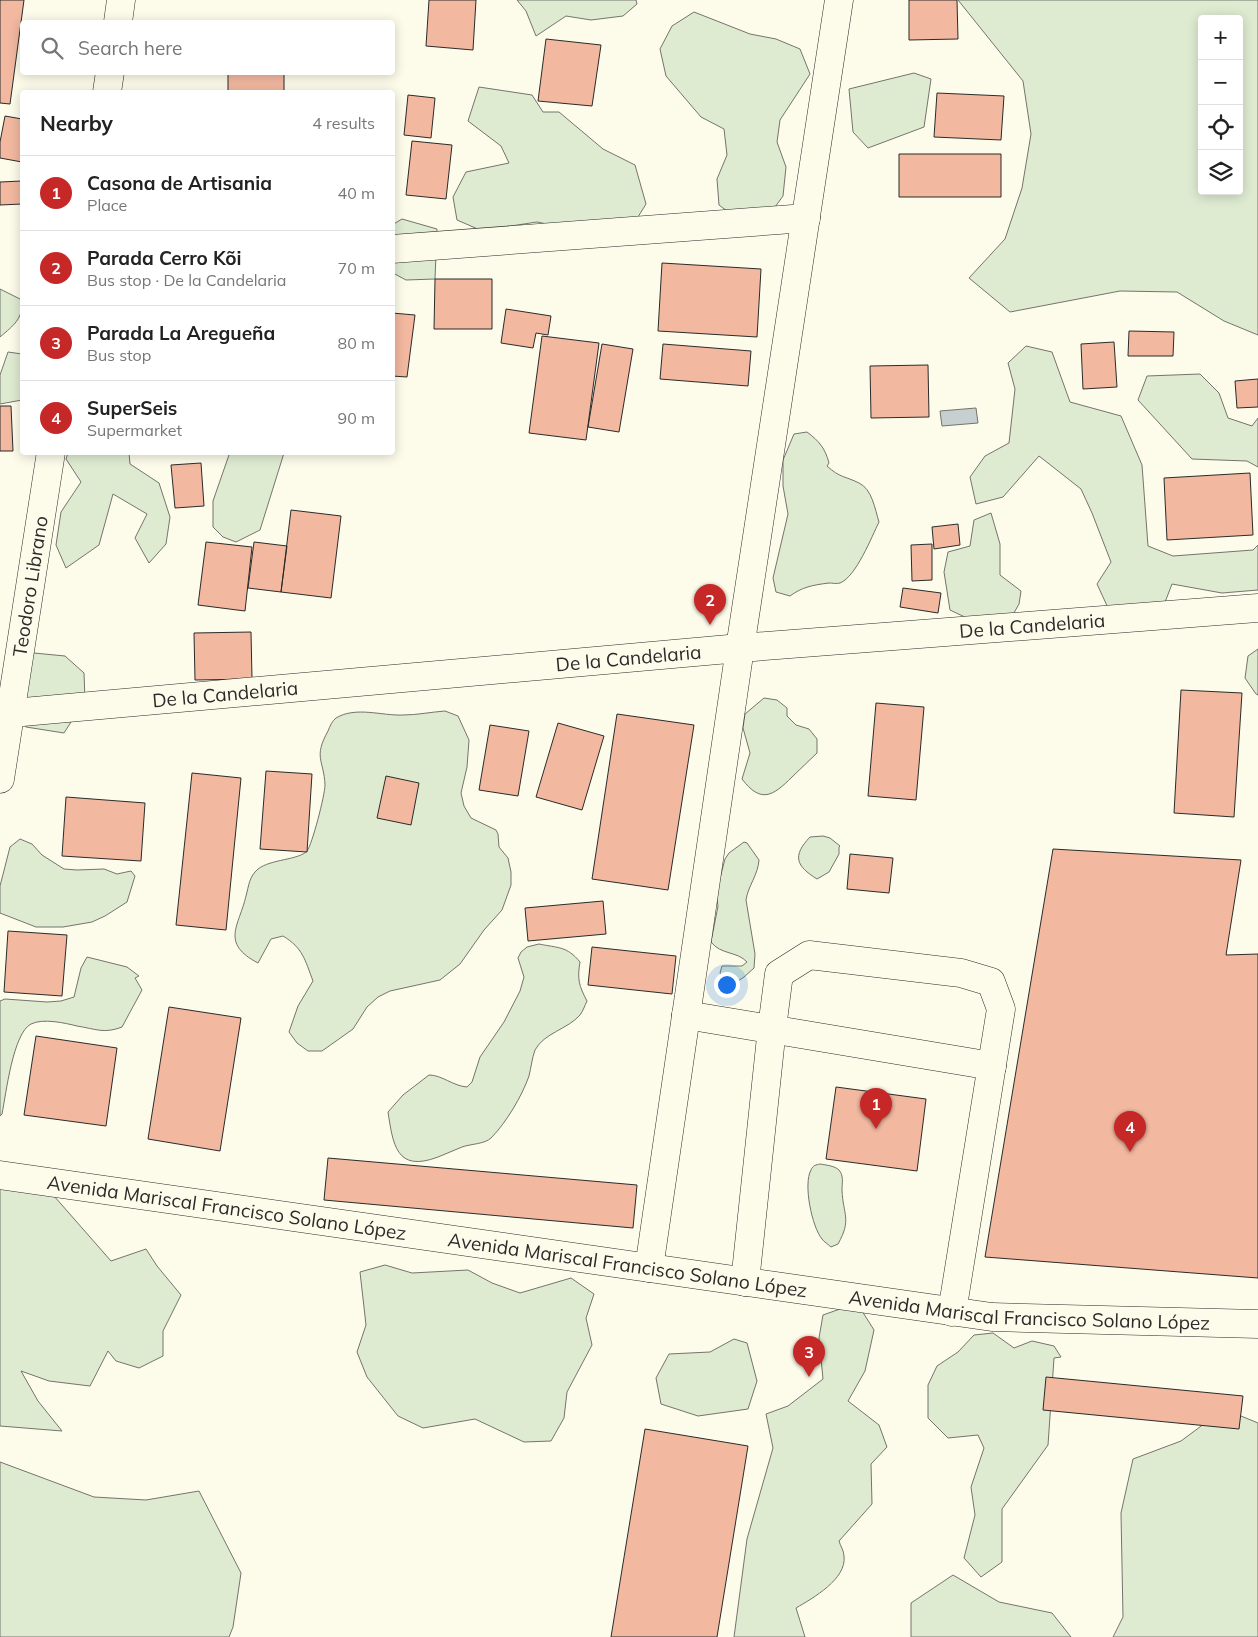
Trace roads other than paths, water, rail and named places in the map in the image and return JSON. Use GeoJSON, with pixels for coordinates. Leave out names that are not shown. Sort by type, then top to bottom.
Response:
{"type":"FeatureCollection","features":[{"type":"Feature","properties":{"kind":"street"},"geometry":{"type":"LineString","coordinates":[[118,20],[121,0]]}},
{"type":"Feature","properties":{"kind":"street"},"geometry":{"type":"LineString","coordinates":[[649,1268],[740,648],[839,0]]}},
{"type":"Feature","properties":{"kind":"street"},"geometry":{"type":"LineString","coordinates":[[107,90],[110,75]]}},
{"type":"Feature","properties":{"kind":"street"},"geometry":{"type":"LineString","coordinates":[[395,249],[806,218]]}},
{"type":"Feature","properties":{"kind":"street","name":"Teodoro Librano"},"geometry":{"type":"LineString","coordinates":[[0,779],[5,714],[50,455]]}},
{"type":"Feature","properties":{"kind":"street","name":"De la Candelaria"},"geometry":{"type":"LineString","coordinates":[[5,714],[740,648],[1258,608]]}},
{"type":"Feature","properties":{"kind":"street"},"geometry":{"type":"LineString","coordinates":[[745,1282],[772,1028],[780,974],[809,954],[961,974],[991,982],[1001,1009],[952,1312]]}},
{"type":"Feature","properties":{"kind":"street"},"geometry":{"type":"LineString","coordinates":[[686,1016],[772,1028],[992,1066]]}},
{"type":"Feature","properties":{"kind":"street","name":"Avenida Mariscal Francisco Solano López"},"geometry":{"type":"LineString","coordinates":[[0,1175],[992,1317],[1258,1324]]}},
{"type":"Feature","properties":{"kind":"place","name":"Parada Cerro Kõi"},"geometry":{"type":"Point","coordinates":[710,625]}},
{"type":"Feature","properties":{"kind":"place","name":"Casona de Artisania"},"geometry":{"type":"Point","coordinates":[876,1129]}},
{"type":"Feature","properties":{"kind":"place","name":"SuperSeis"},"geometry":{"type":"Point","coordinates":[1130,1152]}},
{"type":"Feature","properties":{"kind":"place","name":"Parada La Aregueña"},"geometry":{"type":"Point","coordinates":[809,1377]}}]}
